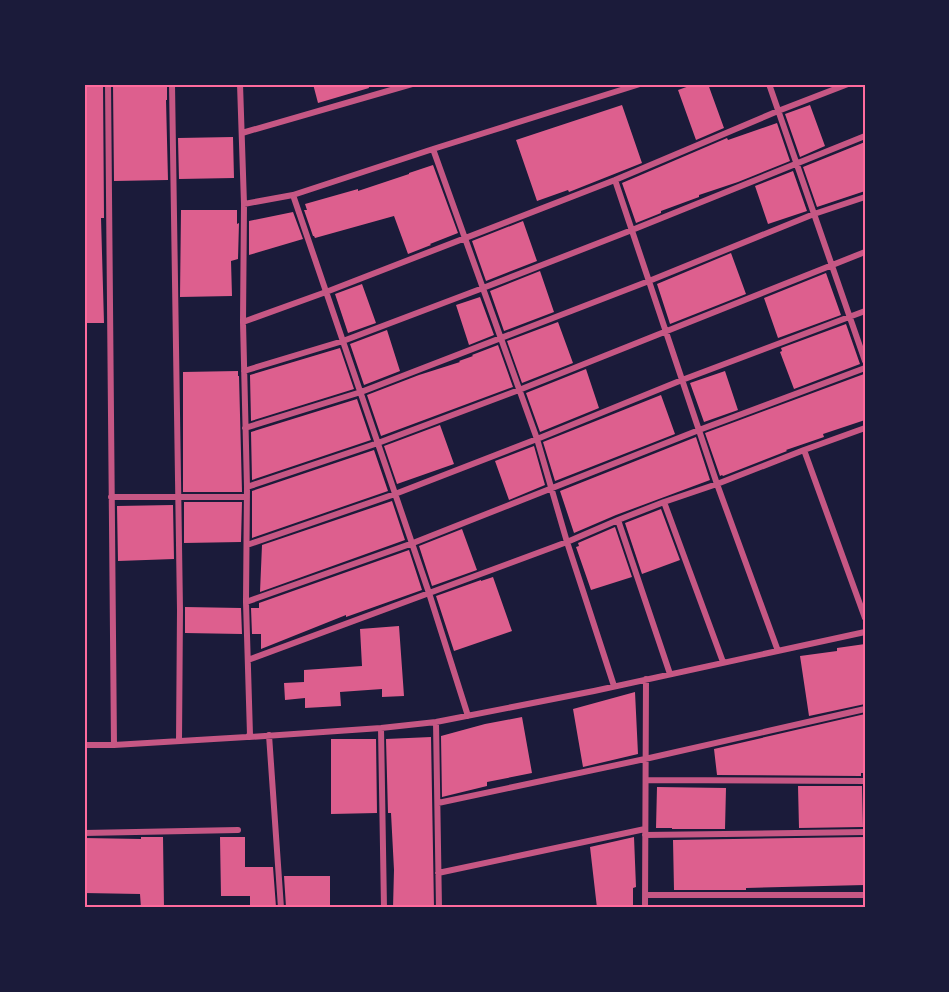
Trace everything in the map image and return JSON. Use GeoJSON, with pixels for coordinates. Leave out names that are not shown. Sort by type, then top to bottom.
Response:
{"type":"FeatureCollection","features":[{"type":"Feature","properties":{"kind":"street"},"geometry":{"type":"LineString","coordinates":[[108,84],[114,745]]}},
{"type":"Feature","properties":{"kind":"street"},"geometry":{"type":"LineString","coordinates":[[172,84],[179,741]]}},
{"type":"Feature","properties":{"kind":"street"},"geometry":{"type":"LineString","coordinates":[[240,84],[249,737]]}},
{"type":"Feature","properties":{"kind":"street"},"geometry":{"type":"LineString","coordinates":[[242,133],[412,84]]}},
{"type":"Feature","properties":{"kind":"street"},"geometry":{"type":"LineString","coordinates":[[243,204],[293,195],[640,84]]}},
{"type":"Feature","properties":{"kind":"street"},"geometry":{"type":"LineString","coordinates":[[769,84],[865,360]]}},
{"type":"Feature","properties":{"kind":"street"},"geometry":{"type":"LineString","coordinates":[[243,322],[615,180],[848,84]]}},
{"type":"Feature","properties":{"kind":"street"},"geometry":{"type":"LineString","coordinates":[[244,371],[343,341],[632,230],[865,136]]}},
{"type":"Feature","properties":{"kind":"street"},"geometry":{"type":"LineString","coordinates":[[432,149],[537,439],[567,542],[614,686]]}},
{"type":"Feature","properties":{"kind":"street"},"geometry":{"type":"LineString","coordinates":[[615,180],[717,484],[777,651]]}},
{"type":"Feature","properties":{"kind":"street"},"geometry":{"type":"LineString","coordinates":[[293,195],[413,543],[468,716]]}},
{"type":"Feature","properties":{"kind":"street"},"geometry":{"type":"LineString","coordinates":[[244,428],[361,392],[649,281],[814,214],[865,197]]}},
{"type":"Feature","properties":{"kind":"street"},"geometry":{"type":"LineString","coordinates":[[247,487],[378,443],[519,390],[865,252]]}},
{"type":"Feature","properties":{"kind":"street"},"geometry":{"type":"LineString","coordinates":[[247,545],[395,494],[682,380],[865,311]]}},
{"type":"Feature","properties":{"kind":"street"},"geometry":{"type":"LineString","coordinates":[[246,602],[413,543],[699,430],[865,368]]}},
{"type":"Feature","properties":{"kind":"street"},"geometry":{"type":"LineString","coordinates":[[248,660],[567,542],[664,502],[865,428]]}},
{"type":"Feature","properties":{"kind":"street"},"geometry":{"type":"LineString","coordinates":[[804,450],[865,618]]}},
{"type":"Feature","properties":{"kind":"street"},"geometry":{"type":"LineString","coordinates":[[111,497],[247,497]]}},
{"type":"Feature","properties":{"kind":"street"},"geometry":{"type":"LineString","coordinates":[[664,502],[723,662]]}},
{"type":"Feature","properties":{"kind":"street"},"geometry":{"type":"LineString","coordinates":[[618,520],[670,674]]}},
{"type":"Feature","properties":{"kind":"street"},"geometry":{"type":"LineString","coordinates":[[84,745],[249,737],[436,722],[865,632]]}},
{"type":"Feature","properties":{"kind":"street"},"geometry":{"type":"LineString","coordinates":[[645,908],[646,679]]}},
{"type":"Feature","properties":{"kind":"street"},"geometry":{"type":"LineString","coordinates":[[438,803],[865,709]]}},
{"type":"Feature","properties":{"kind":"street"},"geometry":{"type":"LineString","coordinates":[[436,722],[439,908]]}},
{"type":"Feature","properties":{"kind":"street"},"geometry":{"type":"LineString","coordinates":[[381,728],[384,908]]}},
{"type":"Feature","properties":{"kind":"street"},"geometry":{"type":"LineString","coordinates":[[269,735],[281,908]]}},
{"type":"Feature","properties":{"kind":"street"},"geometry":{"type":"LineString","coordinates":[[646,780],[865,781]]}},
{"type":"Feature","properties":{"kind":"street"},"geometry":{"type":"LineString","coordinates":[[84,833],[238,830]]}},
{"type":"Feature","properties":{"kind":"street"},"geometry":{"type":"LineString","coordinates":[[438,873],[645,832],[865,832]]}},
{"type":"Feature","properties":{"kind":"street"},"geometry":{"type":"LineString","coordinates":[[645,895],[865,895]]}},
{"type":"Feature","properties":{"kind":"building"},"geometry":{"type":"Polygon","coordinates":[[[84,84],[103,84],[104,218],[101,218],[104,323],[84,323],[84,84]]]}},
{"type":"Feature","properties":{"kind":"building"},"geometry":{"type":"Polygon","coordinates":[[[113,84],[167,84],[168,180],[114,181],[113,84]]]}},
{"type":"Feature","properties":{"kind":"building"},"geometry":{"type":"Polygon","coordinates":[[[313,84],[368,84],[369,88],[318,103],[313,84]]]}},
{"type":"Feature","properties":{"kind":"building"},"geometry":{"type":"Polygon","coordinates":[[[695,84],[708,84],[724,128],[696,140],[678,90],[695,84]]]}},
{"type":"Feature","properties":{"kind":"building"},"geometry":{"type":"Polygon","coordinates":[[[622,105],[642,163],[569,192],[568,190],[537,201],[516,140],[622,105]]]}},
{"type":"Feature","properties":{"kind":"building"},"geometry":{"type":"Polygon","coordinates":[[[810,105],[825,146],[800,157],[785,114],[810,105]]]}},
{"type":"Feature","properties":{"kind":"building"},"geometry":{"type":"Polygon","coordinates":[[[777,123],[790,161],[699,195],[699,197],[636,223],[622,183],[727,138],[728,140],[777,123]]]}},
{"type":"Feature","properties":{"kind":"building"},"geometry":{"type":"Polygon","coordinates":[[[233,137],[234,178],[179,179],[178,138],[233,137]]]}},
{"type":"Feature","properties":{"kind":"building"},"geometry":{"type":"Polygon","coordinates":[[[865,142],[865,191],[817,207],[803,167],[865,142]]]}},
{"type":"Feature","properties":{"kind":"building"},"geometry":{"type":"Polygon","coordinates":[[[433,165],[458,233],[408,254],[394,216],[315,238],[313,236],[304,210],[307,210],[305,204],[358,189],[358,191],[433,165]]]}},
{"type":"Feature","properties":{"kind":"building"},"geometry":{"type":"Polygon","coordinates":[[[793,171],[807,211],[768,224],[755,186],[793,171]]]}},
{"type":"Feature","properties":{"kind":"building"},"geometry":{"type":"Polygon","coordinates":[[[181,210],[237,210],[238,259],[231,261],[232,296],[180,297],[181,210]]]}},
{"type":"Feature","properties":{"kind":"building"},"geometry":{"type":"Polygon","coordinates":[[[293,212],[303,239],[249,255],[249,221],[293,212]]]}},
{"type":"Feature","properties":{"kind":"building"},"geometry":{"type":"Polygon","coordinates":[[[523,221],[537,261],[486,281],[472,241],[523,221]]]}},
{"type":"Feature","properties":{"kind":"building"},"geometry":{"type":"Polygon","coordinates":[[[731,253],[746,294],[670,324],[657,284],[731,253]]]}},
{"type":"Feature","properties":{"kind":"building"},"geometry":{"type":"Polygon","coordinates":[[[540,271],[554,312],[504,331],[490,291],[540,271]]]}},
{"type":"Feature","properties":{"kind":"building"},"geometry":{"type":"Polygon","coordinates":[[[826,273],[841,315],[778,338],[764,298],[826,273]]]}},
{"type":"Feature","properties":{"kind":"building"},"geometry":{"type":"Polygon","coordinates":[[[362,284],[376,323],[348,333],[335,294],[362,284]]]}},
{"type":"Feature","properties":{"kind":"building"},"geometry":{"type":"Polygon","coordinates":[[[480,297],[494,335],[469,345],[456,305],[480,297]]]}},
{"type":"Feature","properties":{"kind":"building"},"geometry":{"type":"Polygon","coordinates":[[[558,322],[573,363],[522,383],[507,341],[558,322]]]}},
{"type":"Feature","properties":{"kind":"building"},"geometry":{"type":"Polygon","coordinates":[[[846,324],[860,364],[794,389],[780,352],[781,348],[846,324]]]}},
{"type":"Feature","properties":{"kind":"building"},"geometry":{"type":"Polygon","coordinates":[[[387,330],[400,371],[364,385],[350,344],[387,330]]]}},
{"type":"Feature","properties":{"kind":"building"},"geometry":{"type":"Polygon","coordinates":[[[498,345],[513,387],[381,436],[367,395],[460,362],[498,345]]]}},
{"type":"Feature","properties":{"kind":"building"},"geometry":{"type":"Polygon","coordinates":[[[340,348],[354,389],[251,421],[250,375],[340,348]]]}},
{"type":"Feature","properties":{"kind":"building"},"geometry":{"type":"Polygon","coordinates":[[[586,369],[599,408],[540,432],[526,393],[586,369]]]}},
{"type":"Feature","properties":{"kind":"building"},"geometry":{"type":"Polygon","coordinates":[[[238,371],[242,492],[183,492],[183,372],[238,371]]]}},
{"type":"Feature","properties":{"kind":"building"},"geometry":{"type":"Polygon","coordinates":[[[725,371],[738,410],[704,422],[690,383],[725,371]]]}},
{"type":"Feature","properties":{"kind":"building"},"geometry":{"type":"Polygon","coordinates":[[[864,374],[865,420],[823,434],[824,437],[720,476],[705,433],[864,374]]]}},
{"type":"Feature","properties":{"kind":"building"},"geometry":{"type":"Polygon","coordinates":[[[661,395],[675,434],[555,481],[543,442],[661,395]]]}},
{"type":"Feature","properties":{"kind":"building"},"geometry":{"type":"Polygon","coordinates":[[[357,399],[371,440],[252,480],[251,432],[357,399]]]}},
{"type":"Feature","properties":{"kind":"building"},"geometry":{"type":"Polygon","coordinates":[[[440,425],[454,464],[397,484],[384,446],[440,425]]]}},
{"type":"Feature","properties":{"kind":"building"},"geometry":{"type":"Polygon","coordinates":[[[696,437],[710,480],[574,533],[560,491],[696,437]]]}},
{"type":"Feature","properties":{"kind":"building"},"geometry":{"type":"Polygon","coordinates":[[[534,446],[545,485],[509,500],[495,461],[534,446]]]}},
{"type":"Feature","properties":{"kind":"building"},"geometry":{"type":"Polygon","coordinates":[[[374,450],[388,491],[252,538],[252,491],[374,450]]]}},
{"type":"Feature","properties":{"kind":"building"},"geometry":{"type":"Polygon","coordinates":[[[392,501],[405,540],[260,592],[262,545],[392,501]]]}},
{"type":"Feature","properties":{"kind":"building"},"geometry":{"type":"Polygon","coordinates":[[[184,502],[242,502],[241,542],[184,543],[184,502]]]}},
{"type":"Feature","properties":{"kind":"building"},"geometry":{"type":"Polygon","coordinates":[[[173,505],[174,559],[118,561],[117,506],[173,505]]]}},
{"type":"Feature","properties":{"kind":"building"},"geometry":{"type":"Polygon","coordinates":[[[661,509],[680,560],[642,574],[625,523],[661,509]]]}},
{"type":"Feature","properties":{"kind":"building"},"geometry":{"type":"Polygon","coordinates":[[[615,527],[632,577],[591,590],[576,547],[579,546],[578,543],[615,527]]]}},
{"type":"Feature","properties":{"kind":"building"},"geometry":{"type":"Polygon","coordinates":[[[462,529],[477,570],[432,586],[419,546],[462,529]]]}},
{"type":"Feature","properties":{"kind":"building"},"geometry":{"type":"Polygon","coordinates":[[[409,550],[422,590],[346,617],[346,615],[261,649],[261,634],[252,634],[251,608],[259,608],[259,603],[409,550]]]}},
{"type":"Feature","properties":{"kind":"building"},"geometry":{"type":"Polygon","coordinates":[[[493,577],[512,631],[454,651],[436,596],[493,577]]]}},
{"type":"Feature","properties":{"kind":"building"},"geometry":{"type":"Polygon","coordinates":[[[185,607],[241,608],[242,634],[185,633],[185,607]]]}},
{"type":"Feature","properties":{"kind":"building"},"geometry":{"type":"Polygon","coordinates":[[[399,626],[404,696],[382,697],[382,689],[340,692],[341,706],[305,708],[305,698],[285,700],[284,683],[304,682],[304,670],[362,666],[360,629],[399,626]]]}},
{"type":"Feature","properties":{"kind":"building"},"geometry":{"type":"Polygon","coordinates":[[[865,644],[865,704],[809,716],[800,656],[837,651],[837,648],[865,644]]]}},
{"type":"Feature","properties":{"kind":"building"},"geometry":{"type":"Polygon","coordinates":[[[635,692],[638,754],[583,767],[573,709],[635,692]]]}},
{"type":"Feature","properties":{"kind":"building"},"geometry":{"type":"Polygon","coordinates":[[[865,714],[865,773],[861,773],[861,776],[717,775],[714,749],[865,714]]]}},
{"type":"Feature","properties":{"kind":"building"},"geometry":{"type":"Polygon","coordinates":[[[522,717],[532,773],[487,782],[487,786],[442,797],[441,736],[522,717]]]}},
{"type":"Feature","properties":{"kind":"building"},"geometry":{"type":"Polygon","coordinates":[[[431,737],[434,908],[393,908],[394,870],[391,813],[388,813],[386,739],[431,737]]]}},
{"type":"Feature","properties":{"kind":"building"},"geometry":{"type":"Polygon","coordinates":[[[331,739],[376,739],[377,813],[331,814],[331,739]]]}},
{"type":"Feature","properties":{"kind":"building"},"geometry":{"type":"Polygon","coordinates":[[[798,786],[862,786],[863,827],[799,828],[798,786]]]}},
{"type":"Feature","properties":{"kind":"building"},"geometry":{"type":"Polygon","coordinates":[[[657,787],[726,788],[725,829],[656,828],[657,787]]]}},
{"type":"Feature","properties":{"kind":"building"},"geometry":{"type":"Polygon","coordinates":[[[141,837],[163,837],[164,908],[141,908],[140,894],[84,893],[84,838],[141,839],[141,837]]]}},
{"type":"Feature","properties":{"kind":"building"},"geometry":{"type":"Polygon","coordinates":[[[220,837],[245,837],[245,867],[273,867],[276,907],[250,907],[250,896],[221,896],[220,837]]]}},
{"type":"Feature","properties":{"kind":"building"},"geometry":{"type":"Polygon","coordinates":[[[634,837],[636,887],[633,888],[633,908],[597,908],[590,847],[634,837]]]}},
{"type":"Feature","properties":{"kind":"building"},"geometry":{"type":"Polygon","coordinates":[[[865,837],[865,885],[746,888],[746,890],[674,890],[673,840],[865,837]]]}},
{"type":"Feature","properties":{"kind":"building"},"geometry":{"type":"Polygon","coordinates":[[[284,876],[330,876],[330,907],[286,907],[284,876]]]}}]}
